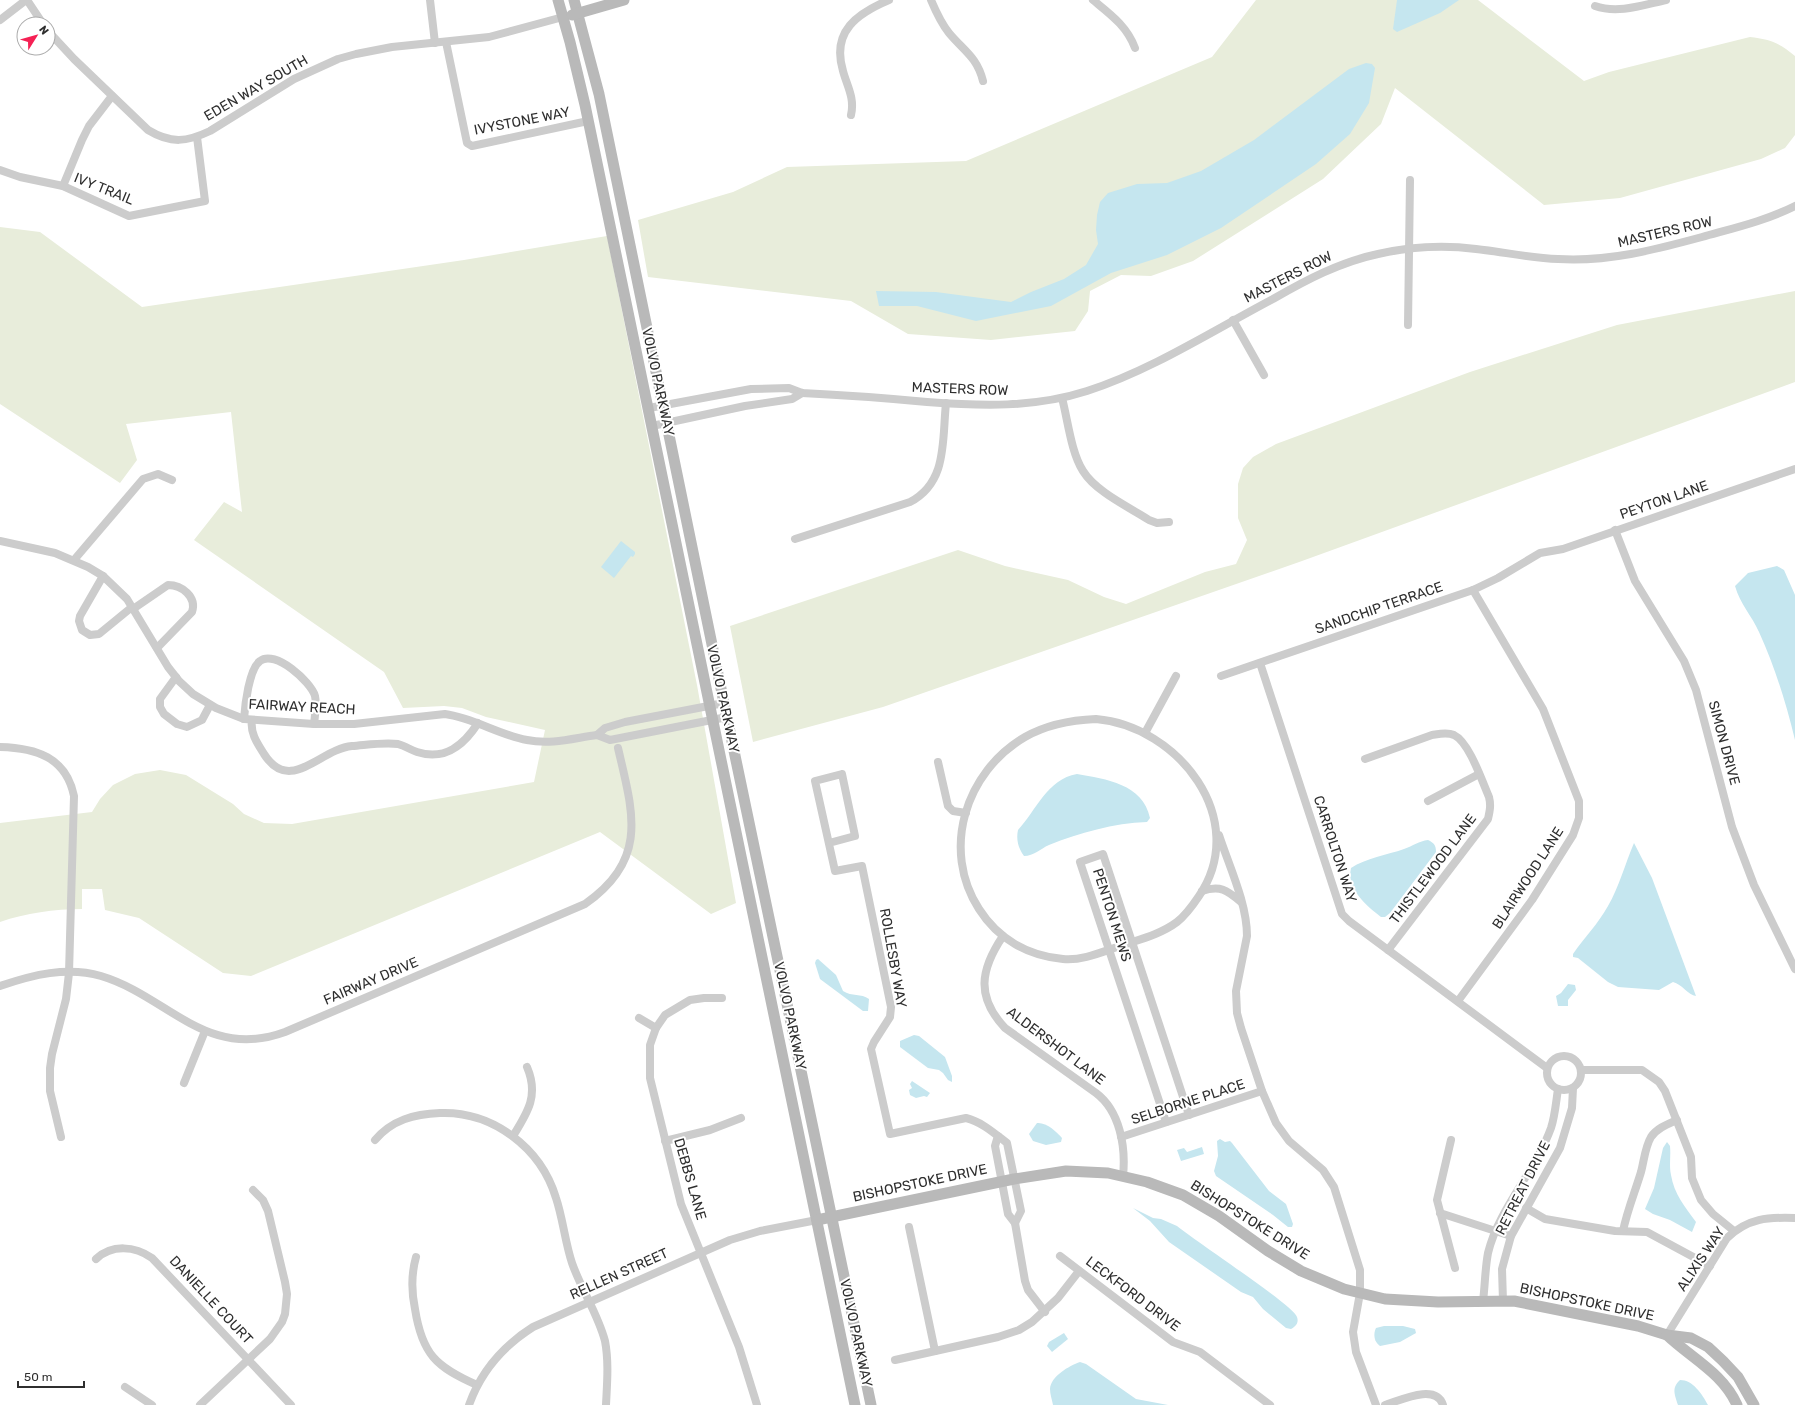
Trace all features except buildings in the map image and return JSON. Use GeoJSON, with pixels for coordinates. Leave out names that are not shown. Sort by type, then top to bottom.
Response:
{"type":"FeatureCollection","features":[{"type":"Feature","properties":{"kind":"main road","name":"VOLVO PARKWAY"},"geometry":{"type":"LineString","coordinates":[[558,0],[588,121],[649,408],[709,706],[855,1405]]}},
{"type":"Feature","properties":{"kind":"main road","name":"VOLVO PARKWAY"},"geometry":{"type":"LineString","coordinates":[[574,0],[599,94],[724,703],[871,1405]]}},
{"type":"Feature","properties":{"kind":"main road"},"geometry":{"type":"LineString","coordinates":[[563,17],[624,0]]}},
{"type":"Feature","properties":{"kind":"main road","name":"BISHOPSTOKE DRIVE"},"geometry":{"type":"LineString","coordinates":[[816,1220],[1014,1178],[1066,1171],[1108,1173],[1147,1182],[1183,1195],[1219,1216],[1268,1251],[1301,1271],[1344,1289],[1385,1298],[1438,1302],[1514,1301],[1638,1326],[1667,1335],[1691,1338],[1708,1347],[1738,1377],[1754,1405]]}},
{"type":"Feature","properties":{"kind":"main road","name":"BISHOPSTOKE DRIVE"},"geometry":{"type":"LineString","coordinates":[[1667,1335],[1680,1348],[1697,1358],[1712,1371],[1725,1386],[1737,1405]]}},
{"type":"Feature","properties":{"kind":"street"},"geometry":{"type":"LineString","coordinates":[[0,20],[27,0],[38,16]]}},
{"type":"Feature","properties":{"kind":"street"},"geometry":{"type":"LineString","coordinates":[[430,0],[435,43]]}},
{"type":"Feature","properties":{"kind":"street"},"geometry":{"type":"LineString","coordinates":[[851,115],[852,99],[841,62],[842,42],[850,24],[866,10],[889,0]]}},
{"type":"Feature","properties":{"kind":"street"},"geometry":{"type":"LineString","coordinates":[[931,0],[941,22],[949,33],[972,56],[978,66],[982,81]]}},
{"type":"Feature","properties":{"kind":"street"},"geometry":{"type":"LineString","coordinates":[[1093,0],[1119,22],[1135,48]]}},
{"type":"Feature","properties":{"kind":"street"},"geometry":{"type":"LineString","coordinates":[[1595,6],[1609,9],[1620,9],[1666,0]]}},
{"type":"Feature","properties":{"kind":"street","name":"EDEN WAY SOUTH"},"geometry":{"type":"LineString","coordinates":[[56,41],[148,130],[158,136],[178,140],[197,137],[294,79],[327,63],[369,51],[489,36],[563,17]]}},
{"type":"Feature","properties":{"kind":"street","name":"IVYSTONE WAY"},"geometry":{"type":"LineString","coordinates":[[446,42],[467,143],[472,146],[588,121]]}},
{"type":"Feature","properties":{"kind":"street"},"geometry":{"type":"LineString","coordinates":[[63,186],[89,126],[112,96]]}},
{"type":"Feature","properties":{"kind":"street","name":"IVY TRAIL"},"geometry":{"type":"LineString","coordinates":[[0,170],[20,177],[63,186],[129,216],[205,201],[197,137]]}},
{"type":"Feature","properties":{"kind":"street"},"geometry":{"type":"LineString","coordinates":[[1408,325],[1410,180]]}},
{"type":"Feature","properties":{"kind":"street","name":"MASTERS ROW"},"geometry":{"type":"LineString","coordinates":[[649,408],[751,389],[789,388],[802,393],[1002,406],[1062,398],[1116,381],[1311,278],[1332,269],[1379,254],[1408,250],[1453,247],[1560,259],[1618,256],[1654,250],[1755,223],[1795,206]]}},
{"type":"Feature","properties":{"kind":"street"},"geometry":{"type":"LineString","coordinates":[[1233,320],[1264,375]]}},
{"type":"Feature","properties":{"kind":"street","name":"MASTERS ROW"},"geometry":{"type":"LineString","coordinates":[[652,426],[745,406],[792,399],[802,393]]}},
{"type":"Feature","properties":{"kind":"street"},"geometry":{"type":"LineString","coordinates":[[1062,398],[1075,453],[1084,472],[1090,480],[1097,487],[1149,520],[1157,523],[1169,522]]}},
{"type":"Feature","properties":{"kind":"street"},"geometry":{"type":"LineString","coordinates":[[795,539],[910,502],[924,493],[934,480],[940,464],[946,403]]}},
{"type":"Feature","properties":{"kind":"street","name":"PEYTON LANE"},"geometry":{"type":"LineString","coordinates":[[1540,553],[1563,549],[1795,469]]}},
{"type":"Feature","properties":{"kind":"street"},"geometry":{"type":"LineString","coordinates":[[74,560],[143,479],[158,474],[166,476],[172,480]]}},
{"type":"Feature","properties":{"kind":"street","name":"SIMON DRIVE"},"geometry":{"type":"LineString","coordinates":[[1615,530],[1635,581],[1684,661],[1696,690],[1732,827],[1754,886],[1795,969]]}},
{"type":"Feature","properties":{"kind":"street","name":"FAIRWAY REACH"},"geometry":{"type":"LineString","coordinates":[[0,541],[56,553],[74,560],[103,576],[122,593],[176,677],[193,694],[210,705],[248,719],[314,724],[354,724],[445,714],[462,717],[515,737],[536,741],[568,740],[597,735],[610,740],[727,717]]}},
{"type":"Feature","properties":{"kind":"street","name":"SANDCHIP TERRACE"},"geometry":{"type":"LineString","coordinates":[[1221,676],[1472,590],[1498,578],[1540,553]]}},
{"type":"Feature","properties":{"kind":"street"},"geometry":{"type":"LineString","coordinates":[[103,576],[80,616],[79,621],[82,630],[90,635],[99,634],[133,608],[168,585],[179,587],[193,600],[192,612],[157,648]]}},
{"type":"Feature","properties":{"kind":"street","name":"BLAIRWOOD LANE"},"geometry":{"type":"LineString","coordinates":[[1458,1001],[1532,900],[1573,835],[1579,818],[1579,801],[1543,709],[1472,590]]}},
{"type":"Feature","properties":{"kind":"street"},"geometry":{"type":"LineString","coordinates":[[314,724],[315,699],[310,686],[303,678],[278,660],[268,658],[262,659],[257,664],[247,694],[248,719],[254,737],[268,761],[282,770],[293,771],[302,769],[343,747],[396,744],[426,754],[443,753],[456,748],[464,742],[478,723]]}},
{"type":"Feature","properties":{"kind":"street","name":"CARROLTON WAY"},"geometry":{"type":"LineString","coordinates":[[1260,663],[1342,914],[1349,921],[1547,1068]]}},
{"type":"Feature","properties":{"kind":"street"},"geometry":{"type":"LineString","coordinates":[[1145,733],[1176,676]]}},
{"type":"Feature","properties":{"kind":"street"},"geometry":{"type":"LineString","coordinates":[[176,677],[160,699],[160,707],[164,714],[177,724],[187,727],[202,720],[210,705]]}},
{"type":"Feature","properties":{"kind":"street","name":"FAIRWAY REACH"},"geometry":{"type":"LineString","coordinates":[[597,735],[605,728],[626,722],[724,703]]}},
{"type":"Feature","properties":{"kind":"street"},"geometry":{"type":"LineString","coordinates":[[1216,828],[1216,854],[1209,878],[1202,892],[1192,906],[1176,923],[1156,934],[1096,955],[1068,960],[1030,952],[1003,936],[983,916],[970,892],[961,864],[960,848],[963,823],[973,793],[989,768],[1014,745],[1040,730],[1072,722],[1096,719],[1123,724],[1145,733],[1171,750],[1190,770],[1205,794],[1242,902],[1246,918],[1247,936],[1236,1001],[1241,1028],[1262,1091],[1282,1133],[1295,1147],[1324,1170],[1334,1186],[1359,1262],[1360,1293],[1353,1332],[1356,1352],[1376,1405]]}},
{"type":"Feature","properties":{"kind":"street","name":"THISTLEWOOD LANE"},"geometry":{"type":"LineString","coordinates":[[1365,759],[1432,735],[1454,735],[1462,742],[1479,774],[1489,797],[1491,809],[1488,818],[1388,950]]}},
{"type":"Feature","properties":{"kind":"street"},"geometry":{"type":"LineString","coordinates":[[0,747],[32,750],[45,755],[60,767],[73,790],[74,813],[69,972],[66,999],[52,1054],[50,1068],[50,1091],[61,1137]]}},
{"type":"Feature","properties":{"kind":"street","name":"FAIRWAY DRIVE"},"geometry":{"type":"LineString","coordinates":[[0,986],[37,974],[69,972],[100,976],[130,988],[205,1031],[221,1037],[235,1039],[258,1039],[274,1035],[578,907],[605,889],[622,867],[629,850],[633,832],[631,803],[618,748]]}},
{"type":"Feature","properties":{"kind":"street"},"geometry":{"type":"LineString","coordinates":[[938,762],[948,806],[953,811],[966,813]]}},
{"type":"Feature","properties":{"kind":"street","name":"ROLLESBY WAY"},"geometry":{"type":"LineString","coordinates":[[829,843],[855,836],[842,774],[815,781],[835,871],[862,866],[891,1007],[890,1017],[874,1042],[872,1049],[890,1134],[966,1118],[976,1120],[1007,1143],[1020,1212],[1016,1223]]}},
{"type":"Feature","properties":{"kind":"street"},"geometry":{"type":"LineString","coordinates":[[1428,801],[1479,774]]}},
{"type":"Feature","properties":{"kind":"street","name":"PENTON MEWS"},"geometry":{"type":"LineString","coordinates":[[1166,1122],[1080,862],[1103,854],[1188,1115]]}},
{"type":"Feature","properties":{"kind":"street"},"geometry":{"type":"LineString","coordinates":[[1202,892],[1212,888],[1220,888],[1229,892],[1242,902]]}},
{"type":"Feature","properties":{"kind":"street","name":"ALDERSHOT LANE"},"geometry":{"type":"LineString","coordinates":[[1003,936],[990,957],[985,976],[985,989],[988,1000],[996,1017],[1005,1028],[1104,1099],[1112,1111],[1121,1137],[1125,1160],[1123,1176]]}},
{"type":"Feature","properties":{"kind":"street","name":"DEBBS LANE"},"geometry":{"type":"LineString","coordinates":[[722,998],[690,1000],[665,1016],[656,1028],[650,1045],[650,1078],[681,1204],[739,1347],[757,1405]]}},
{"type":"Feature","properties":{"kind":"street"},"geometry":{"type":"LineString","coordinates":[[639,1018],[656,1028]]}},
{"type":"Feature","properties":{"kind":"street"},"geometry":{"type":"LineString","coordinates":[[184,1083],[205,1031]]}},
{"type":"Feature","properties":{"kind":"street"},"geometry":{"type":"LineString","coordinates":[[1565,1055],[1576,1060],[1581,1070],[1580,1080],[1573,1088],[1568,1090],[1558,1089],[1550,1083],[1547,1078],[1547,1068],[1554,1058],[1565,1055]]}},
{"type":"Feature","properties":{"kind":"street"},"geometry":{"type":"LineString","coordinates":[[512,1136],[531,1102],[532,1081],[527,1067]]}},
{"type":"Feature","properties":{"kind":"street"},"geometry":{"type":"LineString","coordinates":[[1581,1070],[1642,1070],[1659,1082],[1665,1091],[1691,1157],[1692,1178],[1701,1200],[1713,1214],[1734,1231]]}},
{"type":"Feature","properties":{"kind":"street","name":"RETREAT DRIVE"},"geometry":{"type":"LineString","coordinates":[[1503,1301],[1502,1269],[1511,1236],[1560,1148],[1572,1108],[1573,1088]]}},
{"type":"Feature","properties":{"kind":"street","name":"RETREAT DRIVE"},"geometry":{"type":"LineString","coordinates":[[1483,1302],[1489,1253],[1502,1219],[1543,1146],[1551,1127],[1556,1109],[1558,1089]]}},
{"type":"Feature","properties":{"kind":"street","name":"SELBORNE PLACE"},"geometry":{"type":"LineString","coordinates":[[1121,1137],[1262,1091]]}},
{"type":"Feature","properties":{"kind":"street"},"geometry":{"type":"LineString","coordinates":[[375,1140],[389,1126],[399,1120],[424,1114],[459,1113],[489,1122],[512,1136],[533,1155],[551,1184],[572,1262],[604,1340],[607,1358],[606,1405]]}},
{"type":"Feature","properties":{"kind":"street"},"geometry":{"type":"LineString","coordinates":[[665,1141],[710,1130],[741,1118]]}},
{"type":"Feature","properties":{"kind":"street"},"geometry":{"type":"LineString","coordinates":[[1622,1231],[1626,1213],[1641,1172],[1647,1145],[1652,1135],[1660,1128],[1677,1120]]}},
{"type":"Feature","properties":{"kind":"street"},"geometry":{"type":"LineString","coordinates":[[998,1136],[995,1146],[1001,1181],[1008,1214],[1016,1223],[1025,1281],[1028,1290],[1045,1312]]}},
{"type":"Feature","properties":{"kind":"street"},"geometry":{"type":"LineString","coordinates":[[1451,1140],[1437,1200],[1455,1268]]}},
{"type":"Feature","properties":{"kind":"street"},"geometry":{"type":"LineString","coordinates":[[200,1405],[270,1339],[282,1322],[286,1306],[287,1294],[268,1211],[263,1200],[253,1190]]}},
{"type":"Feature","properties":{"kind":"street"},"geometry":{"type":"LineString","coordinates":[[1526,1208],[1545,1219],[1622,1231],[1647,1232],[1710,1266]]}},
{"type":"Feature","properties":{"kind":"street"},"geometry":{"type":"LineString","coordinates":[[1440,1213],[1511,1236]]}},
{"type":"Feature","properties":{"kind":"street","name":"ALIXIS WAY"},"geometry":{"type":"LineString","coordinates":[[1667,1335],[1727,1238],[1734,1231],[1744,1225],[1760,1219],[1795,1218]]}},
{"type":"Feature","properties":{"kind":"street","name":"RELLEN STREET"},"geometry":{"type":"LineString","coordinates":[[469,1405],[477,1385],[494,1359],[519,1336],[543,1322],[700,1252],[746,1235],[816,1220]]}},
{"type":"Feature","properties":{"kind":"street"},"geometry":{"type":"LineString","coordinates":[[909,1227],[935,1351]]}},
{"type":"Feature","properties":{"kind":"street","name":"DANIELLE COURT"},"geometry":{"type":"LineString","coordinates":[[96,1259],[120,1248],[138,1250],[147,1255],[168,1273],[291,1405]]}},
{"type":"Feature","properties":{"kind":"street","name":"LECKFORD DRIVE"},"geometry":{"type":"LineString","coordinates":[[1060,1256],[1173,1342],[1200,1352],[1270,1405]]}},
{"type":"Feature","properties":{"kind":"street"},"geometry":{"type":"LineString","coordinates":[[416,1257],[411,1278],[412,1292],[417,1323],[422,1340],[428,1351],[443,1367],[477,1385]]}},
{"type":"Feature","properties":{"kind":"street"},"geometry":{"type":"LineString","coordinates":[[895,1360],[998,1337],[1019,1330],[1045,1312],[1058,1298],[1079,1270]]}},
{"type":"Feature","properties":{"kind":"street"},"geometry":{"type":"LineString","coordinates":[[124,1387],[152,1405]]}},
{"type":"Feature","properties":{"kind":"street"},"geometry":{"type":"LineString","coordinates":[[1384,1405],[1398,1403],[1426,1393],[1435,1394],[1441,1400],[1443,1405]]}},
{"type":"Feature","properties":{"kind":"green space"},"geometry":{"type":"Polygon","coordinates":[[[1256,0],[1478,0],[1584,81],[1609,72],[1750,37],[1763,39],[1774,42],[1795,56],[1795,135],[1785,148],[1761,159],[1620,198],[1544,205],[1395,88],[1381,124],[1323,179],[1193,261],[1151,276],[1121,275],[1090,291],[1088,311],[1075,331],[991,340],[908,334],[851,301],[648,277],[638,220],[733,192],[787,167],[966,161],[1212,57],[1256,0]]]}},
{"type":"Feature","properties":{"kind":"green space"},"geometry":{"type":"Polygon","coordinates":[[[0,227],[40,232],[142,307],[464,260],[607,236],[697,685],[736,903],[711,914],[600,832],[251,976],[223,973],[139,918],[105,910],[102,889],[82,889],[82,909],[40,912],[0,922],[0,823],[92,812],[100,799],[113,785],[135,774],[160,770],[186,775],[233,804],[244,814],[264,823],[292,824],[534,782],[545,730],[486,717],[462,708],[444,706],[403,708],[384,672],[194,540],[224,502],[242,512],[231,412],[126,424],[137,460],[120,483],[0,404],[0,227]]]}},
{"type":"Feature","properties":{"kind":"green space"},"geometry":{"type":"Polygon","coordinates":[[[1795,291],[1795,382],[1302,561],[883,707],[753,742],[730,626],[958,550],[1005,566],[1068,580],[1104,597],[1126,604],[1205,572],[1236,564],[1247,540],[1238,518],[1238,484],[1243,468],[1253,457],[1276,444],[1470,372],[1617,325],[1795,291]]]}},
{"type":"Feature","properties":{"kind":"water"},"geometry":{"type":"Polygon","coordinates":[[[1397,0],[1459,0],[1440,13],[1397,32],[1393,29],[1397,0]]]}},
{"type":"Feature","properties":{"kind":"water"},"geometry":{"type":"Polygon","coordinates":[[[1366,63],[1372,64],[1375,68],[1369,103],[1350,134],[1316,164],[1221,228],[1167,255],[1111,273],[1051,306],[976,321],[917,306],[879,306],[876,291],[936,292],[1011,302],[1031,292],[1064,279],[1086,265],[1098,244],[1096,230],[1097,215],[1100,202],[1108,193],[1137,184],[1167,183],[1201,171],[1254,140],[1349,69],[1366,63]]]}},
{"type":"Feature","properties":{"kind":"water"},"geometry":{"type":"Polygon","coordinates":[[[621,541],[635,552],[635,554],[633,557],[631,556],[614,578],[601,567],[621,541]]]}},
{"type":"Feature","properties":{"kind":"water"},"geometry":{"type":"Polygon","coordinates":[[[1777,566],[1784,570],[1795,595],[1795,740],[1784,699],[1770,658],[1759,632],[1740,599],[1735,586],[1748,573],[1777,566]]]}},
{"type":"Feature","properties":{"kind":"water"},"geometry":{"type":"Polygon","coordinates":[[[1077,774],[1111,781],[1131,790],[1140,797],[1150,818],[1147,822],[1122,824],[1072,836],[1049,845],[1031,855],[1024,856],[1018,843],[1018,830],[1050,789],[1067,777],[1077,774]]]}},
{"type":"Feature","properties":{"kind":"water"},"geometry":{"type":"Polygon","coordinates":[[[1428,840],[1434,844],[1436,852],[1390,913],[1385,917],[1381,917],[1364,902],[1355,890],[1350,876],[1351,868],[1370,859],[1428,840]]]}},
{"type":"Feature","properties":{"kind":"water"},"geometry":{"type":"Polygon","coordinates":[[[1634,843],[1652,878],[1696,996],[1690,994],[1673,982],[1659,990],[1618,987],[1608,982],[1578,958],[1573,957],[1573,954],[1600,919],[1612,899],[1634,843]]]}},
{"type":"Feature","properties":{"kind":"water"},"geometry":{"type":"Polygon","coordinates":[[[818,959],[836,975],[843,991],[869,999],[868,1011],[863,1011],[820,979],[815,963],[818,959]]]}},
{"type":"Feature","properties":{"kind":"water"},"geometry":{"type":"Polygon","coordinates":[[[1568,984],[1575,985],[1576,990],[1568,1000],[1568,1006],[1558,1006],[1556,996],[1561,993],[1568,984]]]}},
{"type":"Feature","properties":{"kind":"water"},"geometry":{"type":"Polygon","coordinates":[[[914,1035],[919,1036],[945,1057],[952,1076],[952,1082],[948,1080],[939,1070],[928,1068],[900,1047],[900,1041],[914,1035]]]}},
{"type":"Feature","properties":{"kind":"water"},"geometry":{"type":"Polygon","coordinates":[[[912,1081],[930,1093],[927,1097],[924,1096],[916,1098],[910,1095],[909,1090],[912,1088],[910,1084],[912,1081]]]}},
{"type":"Feature","properties":{"kind":"water"},"geometry":{"type":"Polygon","coordinates":[[[1037,1123],[1047,1125],[1054,1130],[1062,1138],[1061,1142],[1046,1145],[1033,1141],[1029,1134],[1037,1123]]]}},
{"type":"Feature","properties":{"kind":"water"},"geometry":{"type":"Polygon","coordinates":[[[1220,1139],[1225,1142],[1230,1141],[1269,1191],[1286,1204],[1293,1224],[1292,1227],[1288,1227],[1216,1176],[1214,1171],[1218,1156],[1217,1141],[1220,1139]]]}},
{"type":"Feature","properties":{"kind":"water"},"geometry":{"type":"Polygon","coordinates":[[[1667,1142],[1670,1146],[1670,1172],[1672,1182],[1680,1200],[1696,1222],[1692,1232],[1645,1209],[1654,1188],[1663,1148],[1667,1142]]]}},
{"type":"Feature","properties":{"kind":"water"},"geometry":{"type":"Polygon","coordinates":[[[1202,1147],[1204,1154],[1181,1161],[1177,1150],[1184,1148],[1187,1152],[1202,1147]]]}},
{"type":"Feature","properties":{"kind":"water"},"geometry":{"type":"Polygon","coordinates":[[[1133,1208],[1153,1218],[1161,1219],[1177,1226],[1279,1300],[1297,1317],[1297,1324],[1291,1329],[1286,1328],[1263,1309],[1253,1297],[1241,1292],[1169,1242],[1150,1221],[1133,1208]]]}},
{"type":"Feature","properties":{"kind":"water"},"geometry":{"type":"Polygon","coordinates":[[[1384,1326],[1403,1326],[1415,1329],[1416,1333],[1400,1342],[1380,1346],[1375,1340],[1376,1328],[1384,1326]]]}},
{"type":"Feature","properties":{"kind":"water"},"geometry":{"type":"Polygon","coordinates":[[[1064,1333],[1068,1339],[1052,1352],[1047,1346],[1049,1342],[1064,1333]]]}},
{"type":"Feature","properties":{"kind":"water"},"geometry":{"type":"Polygon","coordinates":[[[1080,1362],[1086,1364],[1136,1399],[1168,1405],[1053,1405],[1050,1389],[1051,1384],[1061,1372],[1080,1362]]]}},
{"type":"Feature","properties":{"kind":"water"},"geometry":{"type":"Polygon","coordinates":[[[1680,1380],[1689,1382],[1693,1385],[1700,1392],[1708,1405],[1678,1405],[1675,1395],[1675,1386],[1680,1380]]]}}]}
